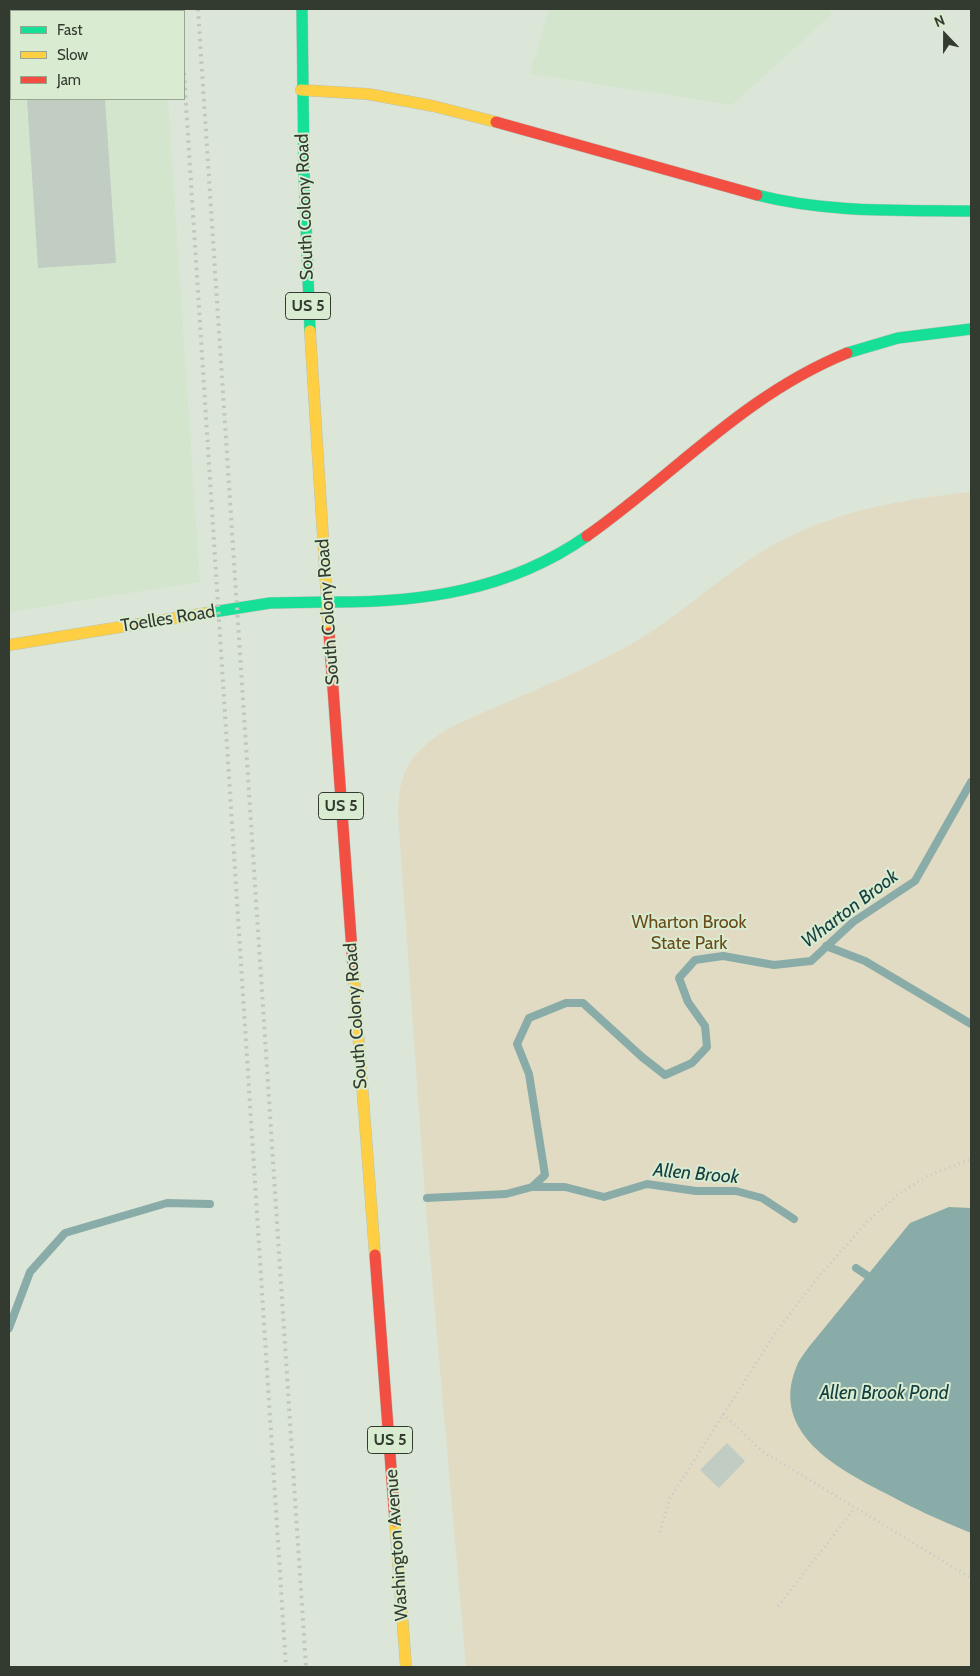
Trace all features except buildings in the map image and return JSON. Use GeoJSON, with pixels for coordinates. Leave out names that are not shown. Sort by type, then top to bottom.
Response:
{"type":"FeatureCollection","features":[{"type":"Feature","properties":{"kind":"main road","name":"South Colony Road"},"geometry":{"type":"LineString","coordinates":[[302,9],[301,90],[307,284],[354,1000],[372,1214]]}},
{"type":"Feature","properties":{"kind":"main road"},"geometry":{"type":"LineString","coordinates":[[301,90],[368,94],[433,106],[563,139],[703,181],[793,204],[866,210],[971,211]]}},
{"type":"Feature","properties":{"kind":"main road","name":"Toelles Road"},"geometry":{"type":"LineString","coordinates":[[9,646],[270,603],[370,602],[449,594],[513,576],[560,553],[588,535],[738,415],[809,370],[848,353],[882,342],[905,337],[971,329]]}},
{"type":"Feature","properties":{"kind":"main road","name":"Washington Avenue"},"geometry":{"type":"LineString","coordinates":[[372,1214],[406,1667]]}},
{"type":"Feature","properties":{"kind":"path"},"geometry":{"type":"LineString","coordinates":[[660,1532],[670,1498],[776,1332],[820,1276],[868,1221],[899,1194],[927,1176],[971,1159]]}},
{"type":"Feature","properties":{"kind":"path"},"geometry":{"type":"LineString","coordinates":[[723,1414],[762,1451],[971,1578]]}},
{"type":"Feature","properties":{"kind":"path"},"geometry":{"type":"LineString","coordinates":[[778,1606],[856,1508]]}},
{"type":"Feature","properties":{"kind":"shaded area"},"geometry":{"type":"Polygon","coordinates":[[[9,9],[162,9],[10,10],[10,100],[168,100],[200,582],[9,612],[9,9]]]}},
{"type":"Feature","properties":{"kind":"shaded area"},"geometry":{"type":"Polygon","coordinates":[[[549,9],[830,9],[831,15],[732,105],[530,74],[549,9]]]}},
{"type":"Feature","properties":{"kind":"green space","name":"Wharton Brook State Park"},"geometry":{"type":"Polygon","coordinates":[[[971,492],[971,1667],[466,1667],[425,1198],[398,813],[404,775],[415,756],[432,739],[444,731],[610,656],[661,625],[740,566],[794,534],[850,513],[879,506],[971,492]]]}},
{"type":"Feature","properties":{"kind":"water","name":"Allen Brook Pond"},"geometry":{"type":"Polygon","coordinates":[[[949,1207],[971,1208],[971,1533],[896,1499],[829,1460],[813,1446],[800,1430],[792,1412],[790,1391],[797,1365],[808,1348],[910,1223],[949,1207]]]}},
{"type":"Feature","properties":{"kind":"waterway","name":"Wharton Brook"},"geometry":{"type":"LineString","coordinates":[[427,1198],[506,1194],[532,1187],[545,1175],[529,1074],[517,1044],[529,1018],[566,1003],[583,1003],[642,1057],[665,1075],[692,1063],[707,1047],[705,1026],[688,1002],[679,978],[695,960],[723,956],[774,965],[811,961],[853,922],[915,881],[971,782]]}},
{"type":"Feature","properties":{"kind":"waterway","name":"Allen Brook"},"geometry":{"type":"LineString","coordinates":[[826,946],[865,961],[971,1024]]}},
{"type":"Feature","properties":{"kind":"waterway","name":"Allen Brook"},"geometry":{"type":"LineString","coordinates":[[532,1187],[565,1187],[604,1197],[647,1184],[696,1191],[736,1191],[762,1198],[794,1219]]}},
{"type":"Feature","properties":{"kind":"waterway","name":"Wharton Brook"},"geometry":{"type":"LineString","coordinates":[[9,1328],[30,1272],[65,1233],[167,1203],[210,1204]]}},
{"type":"Feature","properties":{"kind":"waterway","name":"Allen Brook"},"geometry":{"type":"LineString","coordinates":[[856,1268],[874,1280]]}},
{"type":"Feature","properties":{"kind":"railway"},"geometry":{"type":"LineString","coordinates":[[198,9],[306,1667]]}},
{"type":"Feature","properties":{"kind":"railway"},"geometry":{"type":"LineString","coordinates":[[185,89],[286,1667]]}},
{"type":"Feature","properties":{"kind":"traffic: fast"},"geometry":{"type":"LineString","coordinates":[[302,9],[304,172],[310,331]]}},
{"type":"Feature","properties":{"kind":"traffic: fast"},"geometry":{"type":"LineString","coordinates":[[757,195],[783,201],[836,208],[971,211]]}},
{"type":"Feature","properties":{"kind":"traffic: fast"},"geometry":{"type":"LineString","coordinates":[[847,353],[898,338],[971,329]]}},
{"type":"Feature","properties":{"kind":"traffic: fast"},"geometry":{"type":"LineString","coordinates":[[327,602],[396,600],[463,590],[527,570],[557,555],[587,536]]}},
{"type":"Feature","properties":{"kind":"traffic: fast"},"geometry":{"type":"LineString","coordinates":[[207,613],[270,603],[327,602]]}},
{"type":"Feature","properties":{"kind":"traffic: slow"},"geometry":{"type":"LineString","coordinates":[[301,90],[368,94],[433,106],[496,122]]}},
{"type":"Feature","properties":{"kind":"traffic: slow"},"geometry":{"type":"LineString","coordinates":[[310,331],[329,633]]}},
{"type":"Feature","properties":{"kind":"traffic: slow"},"geometry":{"type":"LineString","coordinates":[[9,645],[207,613]]}},
{"type":"Feature","properties":{"kind":"traffic: slow"},"geometry":{"type":"LineString","coordinates":[[353,965],[375,1255]]}},
{"type":"Feature","properties":{"kind":"traffic: slow"},"geometry":{"type":"LineString","coordinates":[[395,1521],[406,1667]]}},
{"type":"Feature","properties":{"kind":"traffic: jam"},"geometry":{"type":"LineString","coordinates":[[496,122],[757,195]]}},
{"type":"Feature","properties":{"kind":"traffic: jam"},"geometry":{"type":"LineString","coordinates":[[587,536],[743,413],[810,370],[847,353]]}},
{"type":"Feature","properties":{"kind":"traffic: jam"},"geometry":{"type":"LineString","coordinates":[[329,633],[353,965]]}},
{"type":"Feature","properties":{"kind":"traffic: jam"},"geometry":{"type":"LineString","coordinates":[[375,1255],[395,1521]]}}]}
